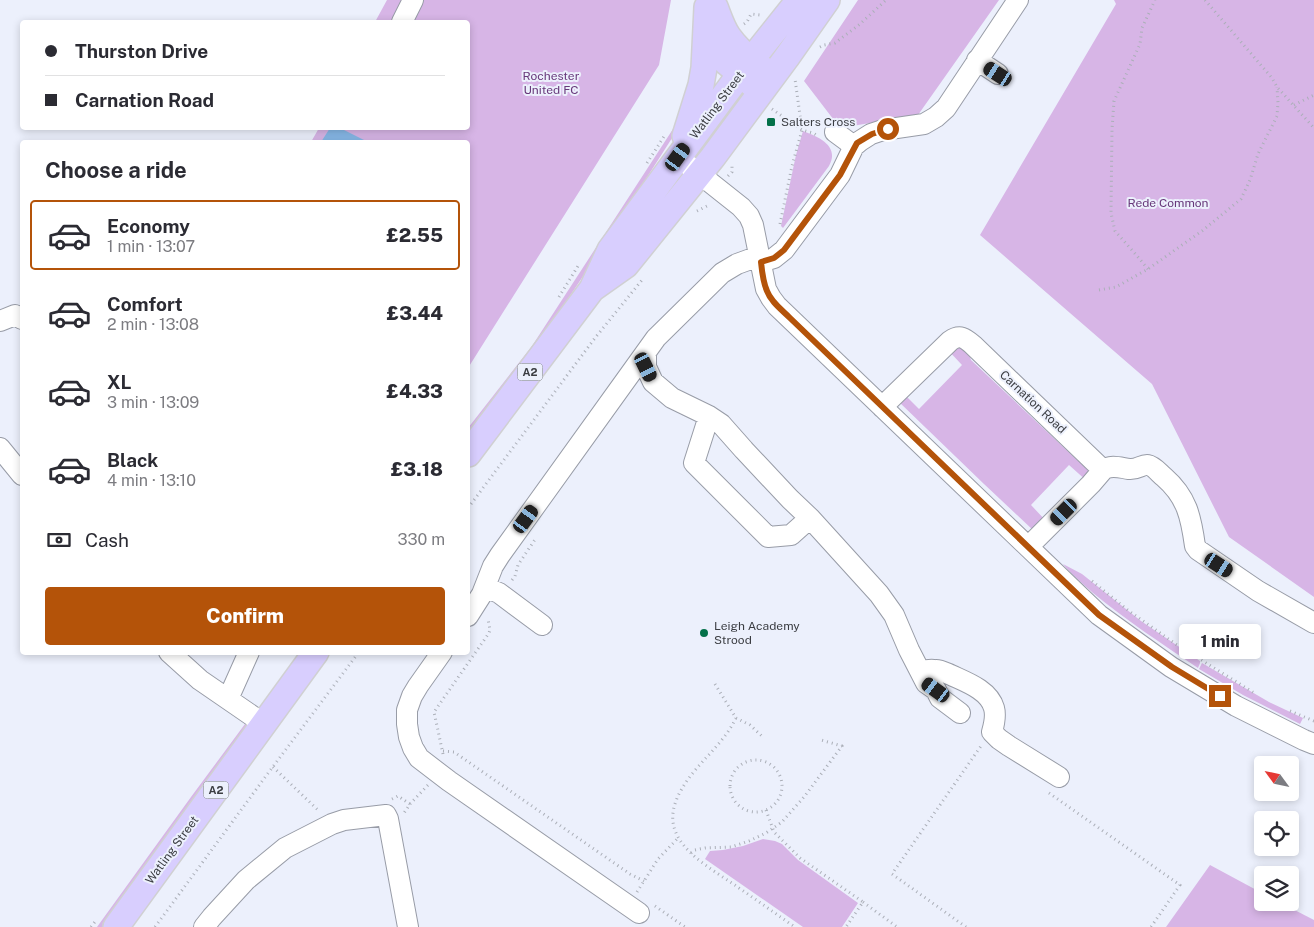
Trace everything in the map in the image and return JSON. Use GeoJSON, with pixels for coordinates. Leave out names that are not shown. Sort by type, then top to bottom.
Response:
{"type":"FeatureCollection","features":[{"type":"Feature","properties":{"kind":"main road","name":"A2"},"geometry":{"type":"LineString","coordinates":[[806,45],[827,0]]}},
{"type":"Feature","properties":{"kind":"main road"},"geometry":{"type":"LineString","coordinates":[[710,4],[727,20],[754,36],[784,13]]}},
{"type":"Feature","properties":{"kind":"main road"},"geometry":{"type":"LineString","coordinates":[[710,4],[745,67],[775,88]]}},
{"type":"Feature","properties":{"kind":"main road"},"geometry":{"type":"LineString","coordinates":[[678,157],[701,85],[710,4]]}},
{"type":"Feature","properties":{"kind":"main road","name":"Watling Street"},"geometry":{"type":"LineString","coordinates":[[470,451],[592,289],[610,250],[784,13]]}},
{"type":"Feature","properties":{"kind":"main road","name":"Watling Street"},"geometry":{"type":"LineString","coordinates":[[592,289],[626,265],[700,173],[775,88],[806,45]]}},
{"type":"Feature","properties":{"kind":"main road","name":"Watling Street"},"geometry":{"type":"LineString","coordinates":[[116,927],[314,655]]}},
{"type":"Feature","properties":{"kind":"street"},"geometry":{"type":"LineString","coordinates":[[403,20],[413,0]]}},
{"type":"Feature","properties":{"kind":"street"},"geometry":{"type":"LineString","coordinates":[[470,613],[478,601],[500,555],[656,338],[718,276],[737,264],[766,258],[784,250],[840,175],[854,146],[860,140],[875,132],[924,124],[946,108],[1018,0]]}},
{"type":"Feature","properties":{"kind":"street"},"geometry":{"type":"LineString","coordinates":[[977,60],[998,74]]}},
{"type":"Feature","properties":{"kind":"street"},"geometry":{"type":"LineString","coordinates":[[827,135],[854,146]]}},
{"type":"Feature","properties":{"kind":"street"},"geometry":{"type":"LineString","coordinates":[[678,157],[734,201],[749,216],[766,258],[766,289],[774,301],[1099,615],[1163,661],[1236,706],[1314,744]]}},
{"type":"Feature","properties":{"kind":"street"},"geometry":{"type":"LineString","coordinates":[[0,320],[15,315],[20,318]]}},
{"type":"Feature","properties":{"kind":"street","name":"Carnation Road"},"geometry":{"type":"LineString","coordinates":[[882,407],[950,340],[957,337],[964,338],[1107,468]]}},
{"type":"Feature","properties":{"kind":"street"},"geometry":{"type":"LineString","coordinates":[[646,352],[646,367],[653,382],[672,398],[721,424],[810,518],[885,602],[896,620],[926,683],[937,691],[939,697],[960,713]]}},
{"type":"Feature","properties":{"kind":"street"},"geometry":{"type":"LineString","coordinates":[[709,416],[694,462],[712,481],[768,537],[792,535],[810,518]]}},
{"type":"Feature","properties":{"kind":"street"},"geometry":{"type":"LineString","coordinates":[[0,448],[20,473]]}},
{"type":"Feature","properties":{"kind":"street"},"geometry":{"type":"LineString","coordinates":[[1029,546],[1107,468],[1138,469],[1149,465],[1172,484],[1184,501],[1190,515],[1195,546],[1198,550],[1258,591],[1314,623]]}},
{"type":"Feature","properties":{"kind":"street"},"geometry":{"type":"LineString","coordinates":[[485,587],[499,593],[542,625]]}},
{"type":"Feature","properties":{"kind":"street"},"geometry":{"type":"LineString","coordinates":[[172,655],[200,680],[264,724]]}},
{"type":"Feature","properties":{"kind":"street"},"geometry":{"type":"LineString","coordinates":[[228,699],[248,655]]}},
{"type":"Feature","properties":{"kind":"street"},"geometry":{"type":"LineString","coordinates":[[440,655],[412,696],[407,710],[409,737],[416,754],[437,772],[645,905]]}},
{"type":"Feature","properties":{"kind":"street"},"geometry":{"type":"LineString","coordinates":[[920,671],[938,670],[978,689],[989,699],[994,707],[992,732],[1053,785]]}},
{"type":"Feature","properties":{"kind":"street"},"geometry":{"type":"LineString","coordinates":[[204,927],[246,880],[286,848],[332,824],[344,820],[386,815],[408,927]]}},
{"type":"Feature","properties":{"kind":"path"},"geometry":{"type":"LineString","coordinates":[[806,45],[835,44],[886,0]]}},
{"type":"Feature","properties":{"kind":"path"},"geometry":{"type":"LineString","coordinates":[[1148,269],[1115,231],[1111,213],[1112,129],[1114,101],[1140,44],[1142,28],[1155,0]]}},
{"type":"Feature","properties":{"kind":"path"},"geometry":{"type":"LineString","coordinates":[[1205,0],[1272,78],[1277,87],[1314,128]]}},
{"type":"Feature","properties":{"kind":"path"},"geometry":{"type":"LineString","coordinates":[[1099,290],[1116,286],[1148,269],[1202,231],[1241,198],[1250,180],[1258,154],[1277,116],[1277,87]]}},
{"type":"Feature","properties":{"kind":"path"},"geometry":{"type":"LineString","coordinates":[[775,88],[802,130],[827,135]]}},
{"type":"Feature","properties":{"kind":"path"},"geometry":{"type":"LineString","coordinates":[[766,258],[782,231],[780,225],[786,192],[802,130],[775,88]]}},
{"type":"Feature","properties":{"kind":"path"},"geometry":{"type":"LineString","coordinates":[[1294,105],[1314,95]]}},
{"type":"Feature","properties":{"kind":"path"},"geometry":{"type":"LineString","coordinates":[[1092,581],[1177,646],[1261,697]]}},
{"type":"Feature","properties":{"kind":"path"},"geometry":{"type":"LineString","coordinates":[[155,927],[357,655]]}},
{"type":"Feature","properties":{"kind":"path"},"geometry":{"type":"LineString","coordinates":[[715,684],[736,718],[749,724],[764,738]]}},
{"type":"Feature","properties":{"kind":"path"},"geometry":{"type":"LineString","coordinates":[[1287,710],[1314,721]]}},
{"type":"Feature","properties":{"kind":"path"},"geometry":{"type":"LineString","coordinates":[[736,718],[725,736],[684,785],[676,799],[673,822],[683,844],[691,853],[795,927]]}},
{"type":"Feature","properties":{"kind":"path"},"geometry":{"type":"LineString","coordinates":[[691,853],[698,850],[735,846],[756,838],[786,818],[842,746],[821,740]]}},
{"type":"Feature","properties":{"kind":"path"},"geometry":{"type":"LineString","coordinates":[[966,927],[892,874],[981,746],[988,751]]}},
{"type":"Feature","properties":{"kind":"path"},"geometry":{"type":"LineString","coordinates":[[443,751],[454,752],[623,869],[644,881]]}},
{"type":"Feature","properties":{"kind":"path"},"geometry":{"type":"LineString","coordinates":[[758,759],[767,761],[779,772],[782,781],[780,798],[775,805],[766,810],[750,812],[741,808],[730,794],[731,776],[742,763],[758,759]]}},
{"type":"Feature","properties":{"kind":"path"},"geometry":{"type":"LineString","coordinates":[[273,767],[332,824]]}},
{"type":"Feature","properties":{"kind":"path"},"geometry":{"type":"LineString","coordinates":[[410,804],[422,793],[437,772]]}},
{"type":"Feature","properties":{"kind":"path"},"geometry":{"type":"LineString","coordinates":[[1053,785],[1180,885],[1151,927]]}},
{"type":"Feature","properties":{"kind":"path"},"geometry":{"type":"LineString","coordinates":[[766,810],[774,832],[800,858],[897,927]]}},
{"type":"Feature","properties":{"kind":"path"},"geometry":{"type":"LineString","coordinates":[[679,837],[658,859],[636,893],[645,905],[686,927]]}},
{"type":"Feature","properties":{"kind":"path"},"geometry":{"type":"LineString","coordinates":[[846,927],[862,902]]}},
{"type":"Feature","properties":{"kind":"path"},"geometry":{"type":"LineString","coordinates":[[956,927],[959,922]]}},
{"type":"Feature","properties":{"kind":"green space","name":"Rochester United FC"},"geometry":{"type":"Polygon","coordinates":[[[387,0],[671,0],[659,65],[470,365],[470,140],[312,140],[318,130],[470,130],[470,20],[376,20],[387,0]]]}},
{"type":"Feature","properties":{"kind":"green space"},"geometry":{"type":"Polygon","coordinates":[[[858,0],[999,0],[918,115],[840,128],[804,81],[858,0]]]}},
{"type":"Feature","properties":{"kind":"green space","name":"Rede Common"},"geometry":{"type":"Polygon","coordinates":[[[1114,0],[1314,0],[1314,597],[1229,537],[1152,384],[980,235],[1116,4],[1114,0]]]}},
{"type":"Feature","properties":{"kind":"green space"},"geometry":{"type":"Polygon","coordinates":[[[679,120],[674,135],[598,254],[535,348],[470,435],[470,425],[532,346],[679,120]]]}},
{"type":"Feature","properties":{"kind":"green space"},"geometry":{"type":"Polygon","coordinates":[[[803,131],[826,143],[832,153],[832,159],[829,166],[783,228],[781,226],[803,131]]]}},
{"type":"Feature","properties":{"kind":"green space"},"geometry":{"type":"Polygon","coordinates":[[[961,347],[969,354],[971,360],[1078,461],[1084,460],[1088,473],[1088,482],[1069,465],[1031,505],[1047,522],[1034,531],[898,401],[902,392],[919,409],[962,365],[946,348],[961,347]]]}},
{"type":"Feature","properties":{"kind":"green space"},"geometry":{"type":"Polygon","coordinates":[[[1063,564],[1082,574],[1141,621],[1200,661],[1198,668],[1144,632],[1093,593],[1063,564]]]}},
{"type":"Feature","properties":{"kind":"green space"},"geometry":{"type":"Polygon","coordinates":[[[1202,663],[1269,702],[1303,718],[1300,724],[1243,695],[1199,669],[1202,663]]]}},
{"type":"Feature","properties":{"kind":"green space"},"geometry":{"type":"Polygon","coordinates":[[[245,724],[247,726],[105,927],[97,927],[191,797],[245,724]]]}},
{"type":"Feature","properties":{"kind":"green space"},"geometry":{"type":"Polygon","coordinates":[[[763,839],[782,844],[798,860],[858,903],[842,927],[803,927],[705,859],[710,851],[743,846],[763,839]]]}},
{"type":"Feature","properties":{"kind":"green space"},"geometry":{"type":"Polygon","coordinates":[[[1210,865],[1254,889],[1254,911],[1297,911],[1314,920],[1314,927],[1166,927],[1210,865]]]}},
{"type":"Feature","properties":{"kind":"building"},"geometry":{"type":"Polygon","coordinates":[[[329,130],[344,130],[364,140],[322,140],[329,130]]]}},
{"type":"Feature","properties":{"kind":"place","name":"Salters Cross"},"geometry":{"type":"Point","coordinates":[771,122]}},
{"type":"Feature","properties":{"kind":"place","name":"Leigh Academy Strood"},"geometry":{"type":"Point","coordinates":[704,633]}},
{"type":"Feature","properties":{"kind":"route"},"geometry":{"type":"LineString","coordinates":[[888,129],[872,134],[860,140],[854,146],[840,175],[784,250],[774,258],[761,262],[764,284],[768,294],[790,318],[1099,615],[1172,667],[1220,696]]}}]}
